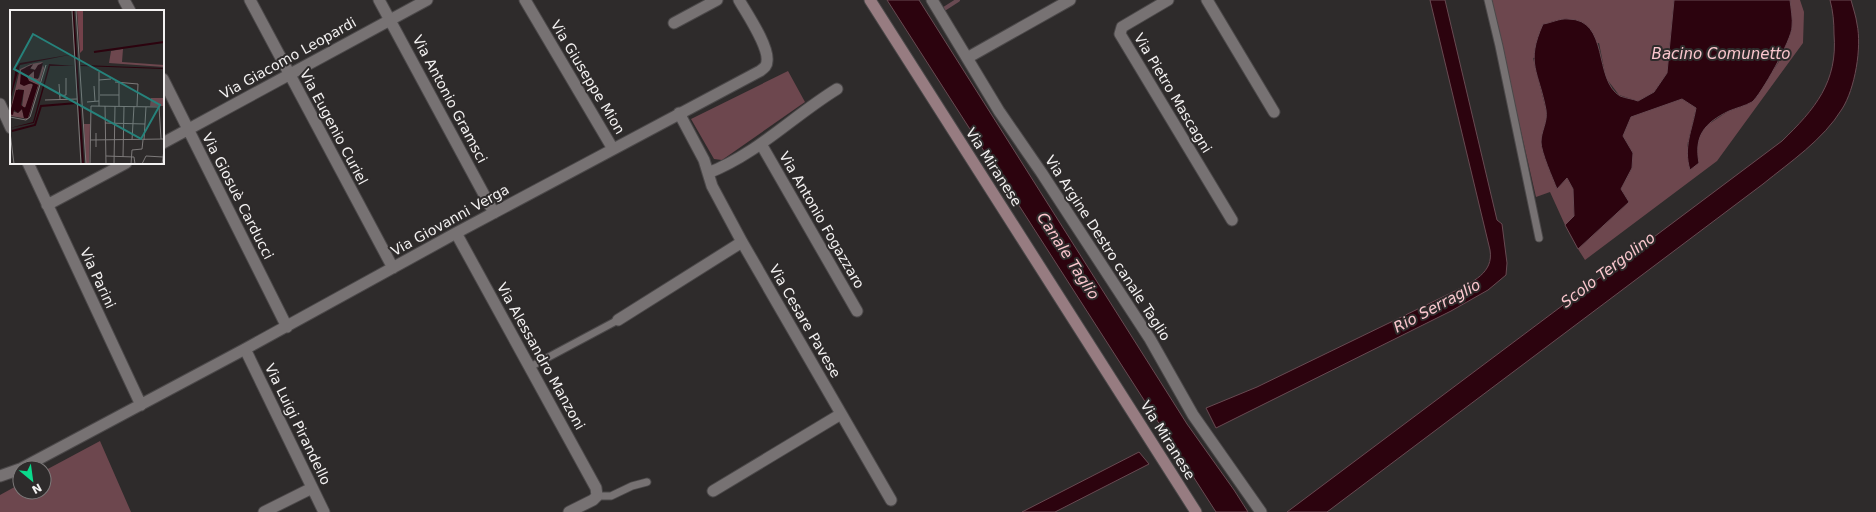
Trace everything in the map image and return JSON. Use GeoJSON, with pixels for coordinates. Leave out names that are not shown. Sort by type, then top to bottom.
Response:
{"type":"FeatureCollection","features":[{"type":"Feature","properties":{"kind":"main road","name":"Via Miranese"},"geometry":{"type":"LineString","coordinates":[[870,0],[1196,512]]}},
{"type":"Feature","properties":{"kind":"street"},"geometry":{"type":"LineString","coordinates":[[124,0],[129,10]]}},
{"type":"Feature","properties":{"kind":"street","name":"Via Eugenio Curiel"},"geometry":{"type":"LineString","coordinates":[[250,0],[393,268]]}},
{"type":"Feature","properties":{"kind":"street","name":"Via Antonio Gramsci"},"geometry":{"type":"LineString","coordinates":[[379,0],[494,213]]}},
{"type":"Feature","properties":{"kind":"street","name":"Via Giacomo Leopardi"},"geometry":{"type":"LineString","coordinates":[[164,142],[427,0]]}},
{"type":"Feature","properties":{"kind":"street","name":"Via Giuseppe Mion"},"geometry":{"type":"LineString","coordinates":[[525,0],[613,149]]}},
{"type":"Feature","properties":{"kind":"street"},"geometry":{"type":"LineString","coordinates":[[674,24],[716,0]]}},
{"type":"Feature","properties":{"kind":"street","name":"Via Giovanni Verga"},"geometry":{"type":"LineString","coordinates":[[36,460],[287,327],[456,233],[760,71],[766,66],[768,57],[760,38],[739,0]]}},
{"type":"Feature","properties":{"kind":"street","name":"Via Argine Destro canale Taglio"},"geometry":{"type":"LineString","coordinates":[[932,0],[1000,111],[1146,332],[1184,396],[1193,415],[1261,512]]}},
{"type":"Feature","properties":{"kind":"street"},"geometry":{"type":"LineString","coordinates":[[968,58],[1070,0]]}},
{"type":"Feature","properties":{"kind":"street","name":"Via Pietro Mascagni"},"geometry":{"type":"LineString","coordinates":[[1168,0],[1122,27],[1120,34],[1232,220]]}},
{"type":"Feature","properties":{"kind":"street"},"geometry":{"type":"LineString","coordinates":[[1207,0],[1274,112]]}},
{"type":"Feature","properties":{"kind":"street","name":"Via Giosuè Carducci"},"geometry":{"type":"LineString","coordinates":[[164,81],[187,130],[287,327]]}},
{"type":"Feature","properties":{"kind":"street","name":"Via Antonio Fogazzaro"},"geometry":{"type":"LineString","coordinates":[[708,173],[725,166],[761,144],[837,89]]}},
{"type":"Feature","properties":{"kind":"street"},"geometry":{"type":"LineString","coordinates":[[0,104],[10,126]]}},
{"type":"Feature","properties":{"kind":"street","name":"Via Cesare Pavese"},"geometry":{"type":"LineString","coordinates":[[680,113],[704,160],[712,186],[742,242],[891,500]]}},
{"type":"Feature","properties":{"kind":"street","name":"Via Antonio Fogazzaro"},"geometry":{"type":"LineString","coordinates":[[761,144],[857,311]]}},
{"type":"Feature","properties":{"kind":"street","name":"Via Parini"},"geometry":{"type":"LineString","coordinates":[[28,164],[141,405]]}},
{"type":"Feature","properties":{"kind":"street"},"geometry":{"type":"LineString","coordinates":[[47,205],[124,164]]}},
{"type":"Feature","properties":{"kind":"street","name":"Via Alessandro Manzoni"},"geometry":{"type":"LineString","coordinates":[[456,233],[596,488],[597,496]]}},
{"type":"Feature","properties":{"kind":"street"},"geometry":{"type":"LineString","coordinates":[[618,320],[742,242]]}},
{"type":"Feature","properties":{"kind":"street","name":"Via Luigi Pirandello"},"geometry":{"type":"LineString","coordinates":[[245,349],[324,512]]}},
{"type":"Feature","properties":{"kind":"street"},"geometry":{"type":"LineString","coordinates":[[713,491],[841,414]]}},
{"type":"Feature","properties":{"kind":"street","name":"Via Giovanni Verga"},"geometry":{"type":"LineString","coordinates":[[0,476],[12,471]]}},
{"type":"Feature","properties":{"kind":"street"},"geometry":{"type":"LineString","coordinates":[[264,512],[312,488]]}},
{"type":"Feature","properties":{"kind":"street"},"geometry":{"type":"LineString","coordinates":[[569,512],[593,500],[597,496]]}},
{"type":"Feature","properties":{"kind":"lane"},"geometry":{"type":"LineString","coordinates":[[1488,0],[1539,238]]}},
{"type":"Feature","properties":{"kind":"lane"},"geometry":{"type":"LineString","coordinates":[[530,367],[618,320]]}},
{"type":"Feature","properties":{"kind":"lane"},"geometry":{"type":"LineString","coordinates":[[597,496],[611,496],[632,486],[647,482]]}},
{"type":"Feature","properties":{"kind":"shaded area"},"geometry":{"type":"Polygon","coordinates":[[[1491,0],[1674,0],[1667,73],[1654,92],[1638,101],[1619,95],[1606,78],[1599,43],[1533,58],[1546,110],[1547,123],[1541,143],[1557,189],[1567,178],[1573,189],[1574,217],[1565,225],[1550,192],[1536,197],[1491,0]]]}},
{"type":"Feature","properties":{"kind":"shaded area"},"geometry":{"type":"Polygon","coordinates":[[[1790,0],[1800,0],[1804,12],[1803,43],[1717,161],[1585,260],[1578,249],[1629,202],[1621,189],[1632,168],[1633,153],[1623,136],[1631,116],[1682,99],[1696,108],[1687,146],[1697,153],[1698,138],[1706,126],[1727,112],[1753,101],[1780,60],[1792,29],[1790,0]]]}},
{"type":"Feature","properties":{"kind":"shaded area"},"geometry":{"type":"Polygon","coordinates":[[[788,71],[805,102],[722,160],[714,159],[691,119],[788,71]]]}},
{"type":"Feature","properties":{"kind":"shaded area"},"geometry":{"type":"Polygon","coordinates":[[[100,441],[131,512],[0,512],[0,495],[12,488],[12,500],[52,500],[52,467],[100,441]]]}},
{"type":"Feature","properties":{"kind":"water","name":"Canale Taglio"},"geometry":{"type":"Polygon","coordinates":[[[887,0],[919,0],[1187,424],[1248,512],[1216,512],[887,0]]]}},
{"type":"Feature","properties":{"kind":"water","name":"Rio Serraglio"},"geometry":{"type":"Polygon","coordinates":[[[1430,0],[1445,0],[1497,220],[1502,224],[1507,263],[1506,275],[1488,290],[1451,311],[1216,428],[1206,408],[1257,387],[1455,291],[1475,280],[1489,265],[1490,250],[1430,0]]]}},
{"type":"Feature","properties":{"kind":"water","name":"Bacino Comunetto"},"geometry":{"type":"Polygon","coordinates":[[[1674,0],[1790,0],[1792,21],[1791,33],[1762,89],[1752,102],[1729,111],[1713,120],[1703,131],[1698,145],[1699,163],[1690,170],[1687,154],[1696,108],[1682,99],[1631,117],[1623,136],[1633,153],[1632,168],[1621,189],[1629,202],[1578,249],[1565,225],[1574,216],[1573,189],[1567,178],[1557,189],[1543,152],[1541,142],[1546,110],[1534,59],[1535,49],[1543,24],[1568,19],[1581,22],[1590,29],[1596,39],[1606,77],[1612,88],[1620,96],[1638,101],[1654,92],[1667,73],[1674,0]]]}},
{"type":"Feature","properties":{"kind":"water"},"geometry":{"type":"Polygon","coordinates":[[[1830,0],[1851,0],[1858,33],[1858,56],[1854,79],[1847,101],[1834,120],[1816,141],[1763,184],[1327,512],[1287,512],[1782,141],[1805,118],[1822,94],[1828,81],[1834,51],[1834,21],[1830,0]]]}},
{"type":"Feature","properties":{"kind":"water"},"geometry":{"type":"Polygon","coordinates":[[[1139,452],[1149,464],[1055,512],[1022,512],[1139,452]]]}},
{"type":"Feature","properties":{"kind":"waterway"},"geometry":{"type":"LineString","coordinates":[[944,9],[958,0]]}},
{"type":"Feature","properties":{"kind":"water label","name":"Scolo Tergolino"},"geometry":{"type":"Point","coordinates":[1608,270]}}]}
